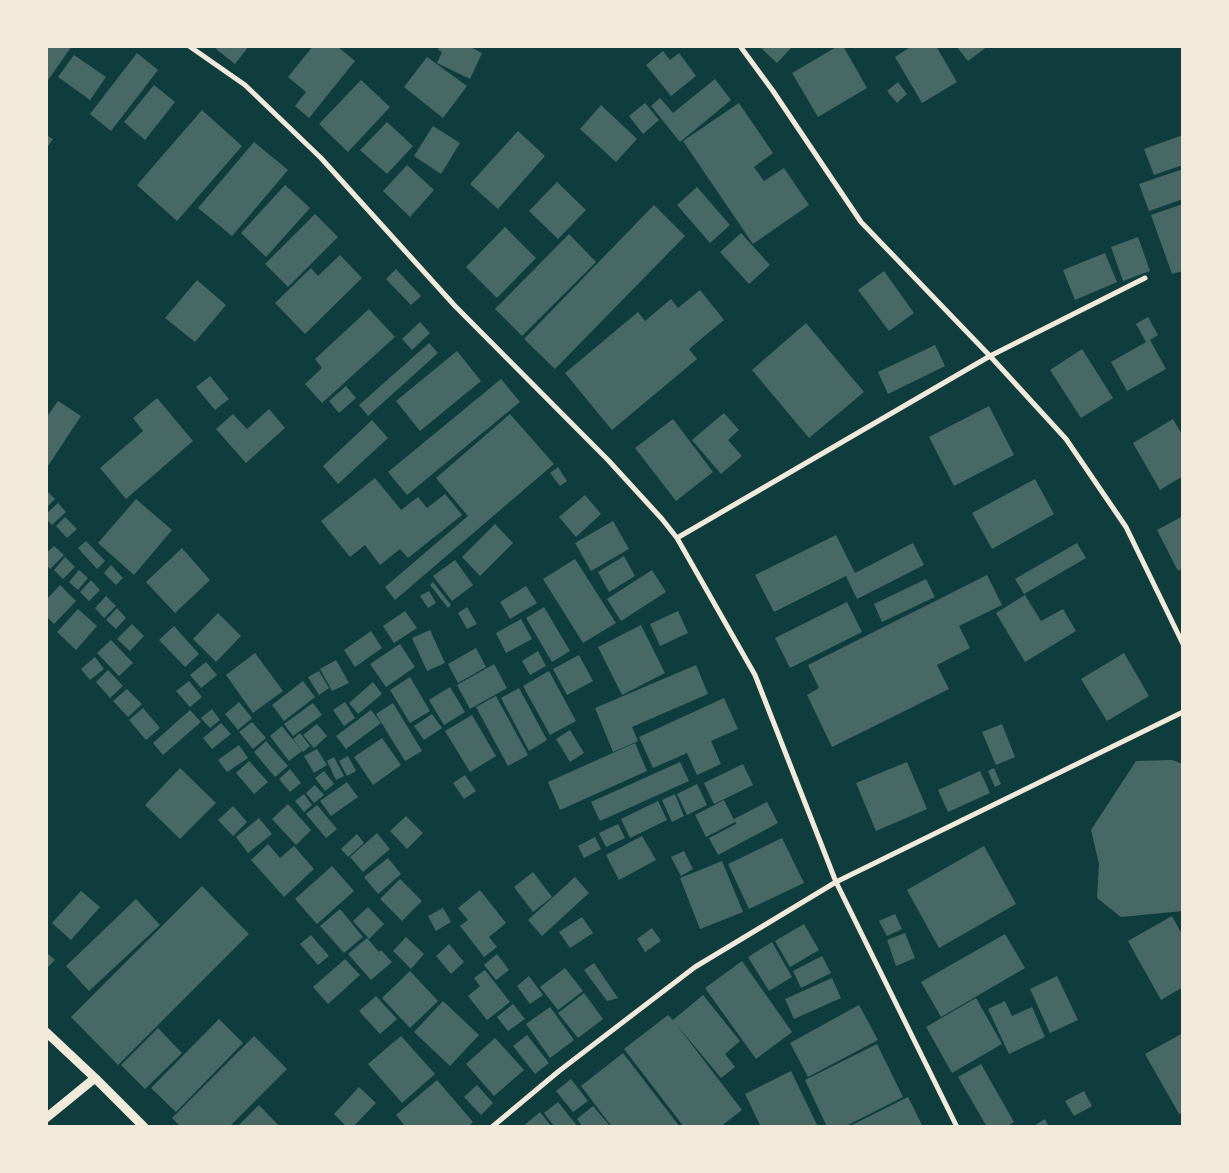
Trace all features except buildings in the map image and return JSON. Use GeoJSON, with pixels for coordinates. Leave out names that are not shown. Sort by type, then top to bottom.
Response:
{"type":"FeatureCollection","features":[{"type":"Feature","properties":{"kind":"street"},"geometry":{"type":"LineString","coordinates":[[189,46],[245,85],[321,158],[455,306],[608,460],[677,538],[755,675],[836,882],[957,1127]]}},
{"type":"Feature","properties":{"kind":"street"},"geometry":{"type":"LineString","coordinates":[[740,46],[773,91],[860,222],[990,356],[1066,440],[1126,527],[1183,644]]}},
{"type":"Feature","properties":{"kind":"street"},"geometry":{"type":"LineString","coordinates":[[677,538],[990,356],[1144,278]]}},
{"type":"Feature","properties":{"kind":"street"},"geometry":{"type":"LineString","coordinates":[[492,1127],[559,1071],[695,967],[836,882],[1183,712]]}},
{"type":"Feature","properties":{"kind":"street"},"geometry":{"type":"LineString","coordinates":[[46,1032],[144,1127]]}},
{"type":"Feature","properties":{"kind":"street"},"geometry":{"type":"LineString","coordinates":[[46,1118],[95,1078]]}}]}
